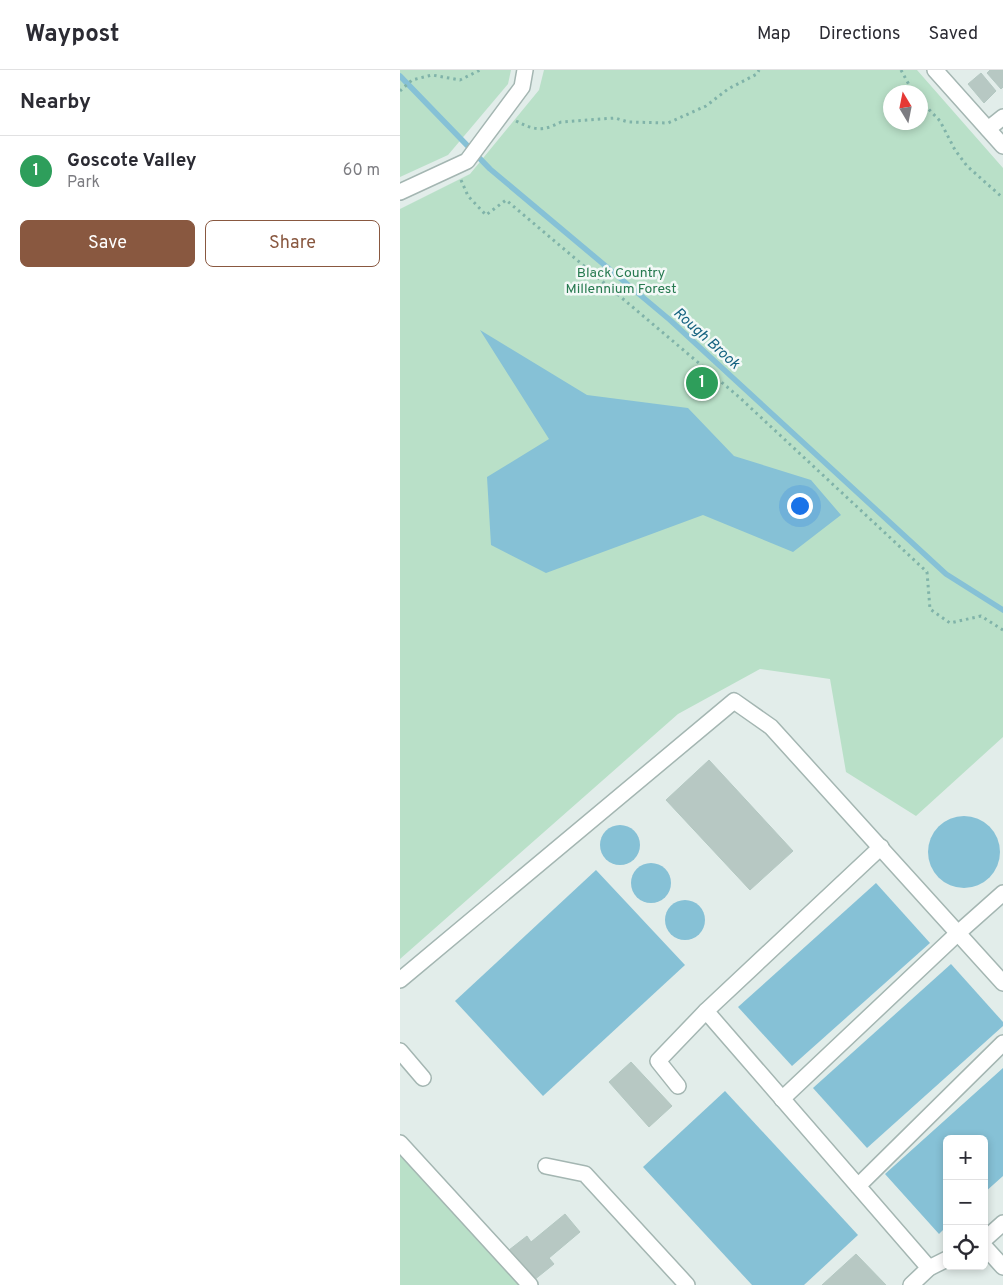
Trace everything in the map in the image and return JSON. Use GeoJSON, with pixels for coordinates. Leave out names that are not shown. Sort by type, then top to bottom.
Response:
{"type":"FeatureCollection","features":[{"type":"Feature","properties":{"kind":"street"},"geometry":{"type":"LineString","coordinates":[[400,192],[467,162],[522,86],[525,70]]}},
{"type":"Feature","properties":{"kind":"street"},"geometry":{"type":"LineString","coordinates":[[935,70],[1003,146]]}},
{"type":"Feature","properties":{"kind":"street"},"geometry":{"type":"LineString","coordinates":[[988,129],[1003,117]]}},
{"type":"Feature","properties":{"kind":"street"},"geometry":{"type":"LineString","coordinates":[[400,980],[734,701],[771,727],[1003,983]]}},
{"type":"Feature","properties":{"kind":"street"},"geometry":{"type":"LineString","coordinates":[[678,1086],[658,1061],[706,1011],[880,848]]}},
{"type":"Feature","properties":{"kind":"street"},"geometry":{"type":"LineString","coordinates":[[782,1099],[1003,893]]}},
{"type":"Feature","properties":{"kind":"street"},"geometry":{"type":"LineString","coordinates":[[706,1011],[928,1268]]}},
{"type":"Feature","properties":{"kind":"street"},"geometry":{"type":"LineString","coordinates":[[858,1186],[1003,1043]]}},
{"type":"Feature","properties":{"kind":"street"},"geometry":{"type":"LineString","coordinates":[[400,1051],[423,1078]]}},
{"type":"Feature","properties":{"kind":"street"},"geometry":{"type":"LineString","coordinates":[[400,1143],[530,1285]]}},
{"type":"Feature","properties":{"kind":"street"},"geometry":{"type":"LineString","coordinates":[[546,1166],[585,1174],[687,1285]]}},
{"type":"Feature","properties":{"kind":"street"},"geometry":{"type":"LineString","coordinates":[[988,1237],[1003,1224]]}},
{"type":"Feature","properties":{"kind":"street"},"geometry":{"type":"LineString","coordinates":[[988,1251],[1003,1268]]}},
{"type":"Feature","properties":{"kind":"street"},"geometry":{"type":"LineString","coordinates":[[911,1285],[928,1268],[943,1261]]}},
{"type":"Feature","properties":{"kind":"path"},"geometry":{"type":"LineString","coordinates":[[401,90],[412,80],[432,75],[460,80],[480,70]]}},
{"type":"Feature","properties":{"kind":"path"},"geometry":{"type":"LineString","coordinates":[[501,116],[534,130],[561,122],[615,118],[628,122],[668,123],[706,106],[728,89],[757,74],[759,70]]}},
{"type":"Feature","properties":{"kind":"path"},"geometry":{"type":"LineString","coordinates":[[901,70],[909,85]]}},
{"type":"Feature","properties":{"kind":"path"},"geometry":{"type":"LineString","coordinates":[[928,108],[940,121],[955,150],[967,166],[1003,198]]}},
{"type":"Feature","properties":{"kind":"path"},"geometry":{"type":"LineString","coordinates":[[456,167],[468,196],[486,215],[506,200],[739,397],[927,572],[930,608],[950,623],[981,616],[1003,630]]}},
{"type":"Feature","properties":{"kind":"green space"},"geometry":{"type":"Polygon","coordinates":[[[400,70],[511,70],[508,84],[448,155],[400,177],[400,70]]]}},
{"type":"Feature","properties":{"kind":"green space","name":"Black Country Millennium Forest"},"geometry":{"type":"Polygon","coordinates":[[[544,70],[917,70],[1003,168],[1003,737],[916,816],[846,772],[830,679],[760,669],[678,714],[400,959],[400,209],[470,174],[539,90],[544,70]]]}},
{"type":"Feature","properties":{"kind":"green space"},"geometry":{"type":"Polygon","coordinates":[[[400,1150],[521,1285],[400,1285],[400,1150]]]}},
{"type":"Feature","properties":{"kind":"water"},"geometry":{"type":"Polygon","coordinates":[[[480,330],[587,395],[688,408],[734,456],[811,480],[841,515],[793,552],[703,515],[546,573],[491,545],[487,477],[549,439],[480,330]]]}},
{"type":"Feature","properties":{"kind":"water"},"geometry":{"type":"Polygon","coordinates":[[[964,816],[978,819],[990,826],[997,838],[1000,852],[997,866],[990,878],[978,885],[964,888],[950,885],[938,878],[931,866],[928,852],[931,838],[938,826],[950,819],[964,816]]]}},
{"type":"Feature","properties":{"kind":"water"},"geometry":{"type":"Polygon","coordinates":[[[620,825],[634,831],[640,845],[634,859],[620,865],[606,859],[600,845],[606,831],[620,825]]]}},
{"type":"Feature","properties":{"kind":"water"},"geometry":{"type":"Polygon","coordinates":[[[651,863],[665,869],[671,883],[665,897],[651,903],[637,897],[631,883],[637,869],[651,863]]]}},
{"type":"Feature","properties":{"kind":"water"},"geometry":{"type":"Polygon","coordinates":[[[596,870],[685,965],[543,1096],[455,1001],[596,870]]]}},
{"type":"Feature","properties":{"kind":"water"},"geometry":{"type":"Polygon","coordinates":[[[876,883],[930,943],[792,1066],[738,1007],[876,883]]]}},
{"type":"Feature","properties":{"kind":"water"},"geometry":{"type":"Polygon","coordinates":[[[685,900],[699,906],[705,920],[699,934],[685,940],[671,934],[665,920],[671,906],[685,900]]]}},
{"type":"Feature","properties":{"kind":"water"},"geometry":{"type":"Polygon","coordinates":[[[951,964],[1003,1022],[1003,1026],[867,1148],[813,1088],[951,964]]]}},
{"type":"Feature","properties":{"kind":"water"},"geometry":{"type":"Polygon","coordinates":[[[1003,1068],[1003,1176],[988,1189],[988,1135],[943,1135],[943,1230],[939,1234],[885,1174],[1003,1068]]]}},
{"type":"Feature","properties":{"kind":"water"},"geometry":{"type":"Polygon","coordinates":[[[725,1091],[858,1235],[804,1285],[752,1285],[643,1167],[725,1091]]]}},
{"type":"Feature","properties":{"kind":"building"},"geometry":{"type":"Polygon","coordinates":[[[990,70],[1003,70],[1003,87],[1001,89],[987,73],[990,70]]]}},
{"type":"Feature","properties":{"kind":"building"},"geometry":{"type":"Polygon","coordinates":[[[981,73],[996,91],[984,103],[968,84],[981,73]]]}},
{"type":"Feature","properties":{"kind":"building"},"geometry":{"type":"Polygon","coordinates":[[[709,760],[793,851],[750,890],[666,800],[709,760]]]}},
{"type":"Feature","properties":{"kind":"building"},"geometry":{"type":"Polygon","coordinates":[[[631,1062],[672,1106],[649,1127],[609,1082],[631,1062]]]}},
{"type":"Feature","properties":{"kind":"building"},"geometry":{"type":"Polygon","coordinates":[[[565,1214],[580,1232],[549,1258],[554,1264],[534,1280],[509,1250],[527,1236],[531,1242],[565,1214]]]}},
{"type":"Feature","properties":{"kind":"building"},"geometry":{"type":"Polygon","coordinates":[[[856,1254],[886,1285],[822,1285],[856,1254]]]}},
{"type":"Feature","properties":{"kind":"waterway","name":"Rough Brook"},"geometry":{"type":"LineString","coordinates":[[400,76],[490,169],[670,320],[946,574],[1003,610]]}},
{"type":"Feature","properties":{"kind":"place","name":"Goscote Valley"},"geometry":{"type":"Point","coordinates":[702,383]}}]}
